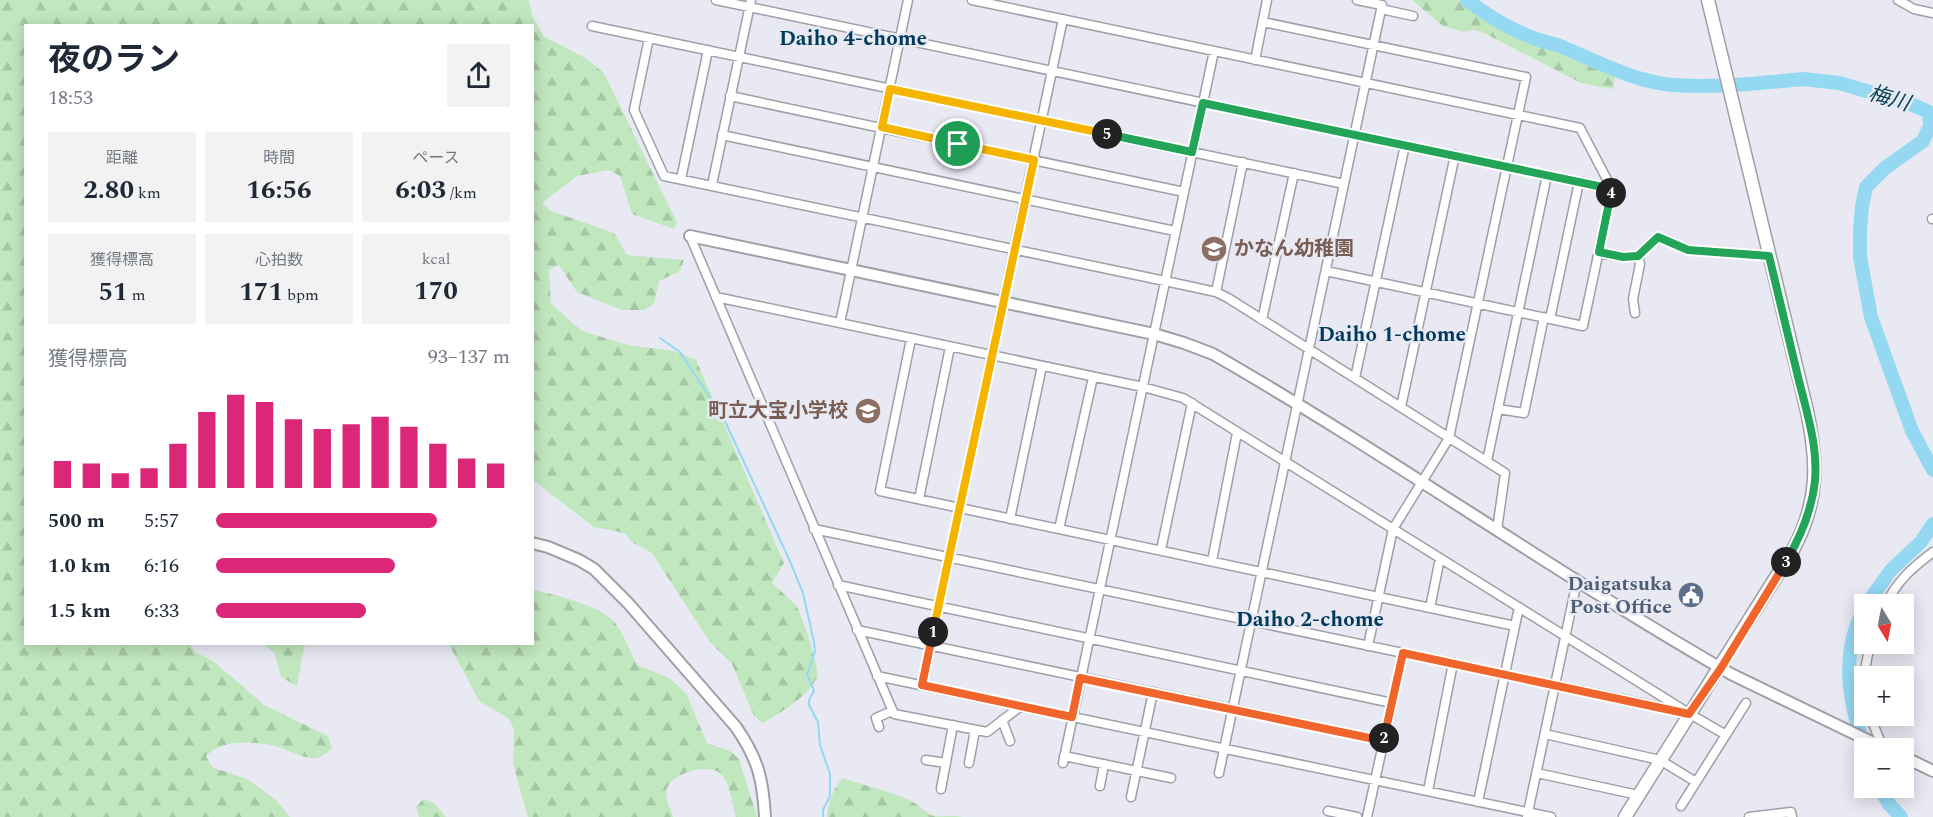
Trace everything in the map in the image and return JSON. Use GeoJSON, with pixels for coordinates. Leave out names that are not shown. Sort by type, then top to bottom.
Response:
{"type":"FeatureCollection","features":[{"type":"Feature","properties":{"kind":"main road"},"geometry":{"type":"LineString","coordinates":[[1625,817],[1785,565],[1800,536],[1810,508],[1815,479],[1813,442],[1708,0]]}},
{"type":"Feature","properties":{"kind":"street"},"geometry":{"type":"LineString","coordinates":[[716,0],[750,3],[1052,71],[1612,189]]}},
{"type":"Feature","properties":{"kind":"street"},"geometry":{"type":"LineString","coordinates":[[840,323],[908,0]]}},
{"type":"Feature","properties":{"kind":"street"},"geometry":{"type":"LineString","coordinates":[[972,0],[988,1],[1365,84],[1580,128],[1612,189],[1583,326],[1326,271]]}},
{"type":"Feature","properties":{"kind":"street"},"geometry":{"type":"LineString","coordinates":[[1256,60],[1267,0]]}},
{"type":"Feature","properties":{"kind":"street"},"geometry":{"type":"LineString","coordinates":[[1219,773],[1382,5],[1357,0]]}},
{"type":"Feature","properties":{"kind":"street"},"geometry":{"type":"LineString","coordinates":[[1898,0],[1914,9],[1933,13]]}},
{"type":"Feature","properties":{"kind":"street"},"geometry":{"type":"LineString","coordinates":[[712,185],[750,3]]}},
{"type":"Feature","properties":{"kind":"street"},"geometry":{"type":"LineString","coordinates":[[1381,9],[1413,16]]}},
{"type":"Feature","properties":{"kind":"street"},"geometry":{"type":"LineString","coordinates":[[922,685],[1063,19]]}},
{"type":"Feature","properties":{"kind":"street"},"geometry":{"type":"LineString","coordinates":[[1263,22],[1526,76],[1449,438],[1393,529],[1368,646]]}},
{"type":"Feature","properties":{"kind":"street"},"geometry":{"type":"LineString","coordinates":[[592,26],[1344,184]]}},
{"type":"Feature","properties":{"kind":"street"},"geometry":{"type":"LineString","coordinates":[[649,38],[634,110],[664,176],[1216,292],[1505,473],[1497,530]]}},
{"type":"Feature","properties":{"kind":"street"},"geometry":{"type":"LineString","coordinates":[[681,179],[708,51]]}},
{"type":"Feature","properties":{"kind":"street"},"geometry":{"type":"LineString","coordinates":[[1171,778],[1104,764],[1064,759],[1214,51]]}},
{"type":"Feature","properties":{"kind":"street"},"geometry":{"type":"LineString","coordinates":[[730,96],[1184,192]]}},
{"type":"Feature","properties":{"kind":"street"},"geometry":{"type":"LineString","coordinates":[[722,135],[1175,231]]}},
{"type":"Feature","properties":{"kind":"street"},"geometry":{"type":"LineString","coordinates":[[1355,378],[1405,145]]}},
{"type":"Feature","properties":{"kind":"street"},"geometry":{"type":"LineString","coordinates":[[1401,407],[1455,155]]}},
{"type":"Feature","properties":{"kind":"street"},"geometry":{"type":"LineString","coordinates":[[1216,292],[1243,162]]}},
{"type":"Feature","properties":{"kind":"street"},"geometry":{"type":"LineString","coordinates":[[1262,320],[1294,173]]}},
{"type":"Feature","properties":{"kind":"street"},"geometry":{"type":"LineString","coordinates":[[1487,461],[1547,175]]}},
{"type":"Feature","properties":{"kind":"street"},"geometry":{"type":"LineString","coordinates":[[1497,409],[1524,413],[1579,182]]}},
{"type":"Feature","properties":{"kind":"street"},"geometry":{"type":"LineString","coordinates":[[690,236],[1154,334],[1184,342],[1213,354],[1721,668],[1862,738]]}},
{"type":"Feature","properties":{"kind":"street"},"geometry":{"type":"LineString","coordinates":[[690,236],[894,714],[987,732],[1021,706]]}},
{"type":"Feature","properties":{"kind":"street"},"geometry":{"type":"LineString","coordinates":[[1599,252],[1623,257],[1638,256],[1658,237],[1688,250],[1769,256]]}},
{"type":"Feature","properties":{"kind":"street"},"geometry":{"type":"LineString","coordinates":[[1635,313],[1633,299],[1640,264],[1638,256]]}},
{"type":"Feature","properties":{"kind":"street"},"geometry":{"type":"LineString","coordinates":[[716,297],[1173,394],[1192,403],[1726,735]]}},
{"type":"Feature","properties":{"kind":"street"},"geometry":{"type":"LineString","coordinates":[[911,339],[880,491],[1515,626]]}},
{"type":"Feature","properties":{"kind":"street"},"geometry":{"type":"LineString","coordinates":[[919,500],[950,347]]}},
{"type":"Feature","properties":{"kind":"street"},"geometry":{"type":"LineString","coordinates":[[1010,519],[1042,366]]}},
{"type":"Feature","properties":{"kind":"street"},"geometry":{"type":"LineString","coordinates":[[1059,529],[1093,377]]}},
{"type":"Feature","properties":{"kind":"street"},"geometry":{"type":"LineString","coordinates":[[1161,550],[1192,403]]}},
{"type":"Feature","properties":{"kind":"street"},"geometry":{"type":"LineString","coordinates":[[1212,561],[1238,432]]}},
{"type":"Feature","properties":{"kind":"street"},"geometry":{"type":"LineString","coordinates":[[814,529],[1689,714]]}},
{"type":"Feature","properties":{"kind":"street"},"geometry":{"type":"LineString","coordinates":[[534,544],[579,560],[594,569],[628,603],[736,727],[750,747],[760,771],[765,817]]}},
{"type":"Feature","properties":{"kind":"street"},"geometry":{"type":"LineString","coordinates":[[1891,594],[1903,577],[1933,552]]}},
{"type":"Feature","properties":{"kind":"street"},"geometry":{"type":"LineString","coordinates":[[1430,608],[1440,558]]}},
{"type":"Feature","properties":{"kind":"street"},"geometry":{"type":"LineString","coordinates":[[1528,815],[1577,581]]}},
{"type":"Feature","properties":{"kind":"street"},"geometry":{"type":"LineString","coordinates":[[838,585],[1392,703]]}},
{"type":"Feature","properties":{"kind":"street"},"geometry":{"type":"LineString","coordinates":[[1478,802],[1519,607]]}},
{"type":"Feature","properties":{"kind":"street"},"geometry":{"type":"LineString","coordinates":[[857,630],[1384,741]]}},
{"type":"Feature","properties":{"kind":"street"},"geometry":{"type":"LineString","coordinates":[[1367,817],[1403,653]]}},
{"type":"Feature","properties":{"kind":"street"},"geometry":{"type":"LineString","coordinates":[[1428,791],[1453,663]]}},
{"type":"Feature","properties":{"kind":"street"},"geometry":{"type":"LineString","coordinates":[[877,676],[1428,791],[1528,815],[1551,817]]}},
{"type":"Feature","properties":{"kind":"street"},"geometry":{"type":"LineString","coordinates":[[1131,797],[1153,692]]}},
{"type":"Feature","properties":{"kind":"street"},"geometry":{"type":"LineString","coordinates":[[1681,806],[1746,703]]}},
{"type":"Feature","properties":{"kind":"street"},"geometry":{"type":"LineString","coordinates":[[879,727],[876,718],[892,711]]}},
{"type":"Feature","properties":{"kind":"street"},"geometry":{"type":"LineString","coordinates":[[1002,720],[1010,741]]}},
{"type":"Feature","properties":{"kind":"street"},"geometry":{"type":"LineString","coordinates":[[941,789],[953,725]]}},
{"type":"Feature","properties":{"kind":"street"},"geometry":{"type":"LineString","coordinates":[[969,763],[975,730]]}},
{"type":"Feature","properties":{"kind":"street"},"geometry":{"type":"LineString","coordinates":[[1545,734],[1660,760],[1696,782]]}},
{"type":"Feature","properties":{"kind":"street"},"geometry":{"type":"LineString","coordinates":[[926,760],[945,763]]}},
{"type":"Feature","properties":{"kind":"street"},"geometry":{"type":"LineString","coordinates":[[1914,762],[1933,771]]}},
{"type":"Feature","properties":{"kind":"street"},"geometry":{"type":"LineString","coordinates":[[1100,786],[1104,764]]}},
{"type":"Feature","properties":{"kind":"street"},"geometry":{"type":"LineString","coordinates":[[1537,773],[1638,795]]}},
{"type":"Feature","properties":{"kind":"street"},"geometry":{"type":"LineString","coordinates":[[1328,811],[1357,817]]}},
{"type":"Feature","properties":{"kind":"street"},"geometry":{"type":"LineString","coordinates":[[1749,817],[1791,812],[1792,817]]}},
{"type":"Feature","properties":{"kind":"green space"},"geometry":{"type":"Polygon","coordinates":[[[0,0],[529,0],[532,16],[543,36],[585,58],[604,73],[677,223],[674,229],[632,214],[620,176],[609,170],[577,176],[542,203],[551,211],[614,233],[627,255],[684,260],[680,271],[659,281],[654,303],[645,310],[622,310],[577,292],[559,265],[549,270],[551,304],[582,331],[628,345],[674,351],[696,360],[784,563],[772,583],[796,606],[802,619],[816,664],[817,677],[813,684],[793,703],[763,723],[754,716],[732,664],[709,641],[652,553],[632,542],[625,533],[594,527],[534,481],[534,24],[24,24],[24,645],[190,645],[197,653],[213,661],[264,705],[328,736],[332,748],[323,756],[311,758],[270,745],[236,743],[219,747],[206,756],[212,767],[247,779],[276,800],[290,817],[0,817],[0,0]]]}},
{"type":"Feature","properties":{"kind":"green space"},"geometry":{"type":"Polygon","coordinates":[[[1412,0],[1458,0],[1509,32],[1615,77],[1613,89],[1581,83],[1484,33],[1475,30],[1464,32],[1443,26],[1412,0]]]}},
{"type":"Feature","properties":{"kind":"green space"},"geometry":{"type":"Polygon","coordinates":[[[534,590],[589,606],[600,611],[615,623],[637,665],[669,678],[686,693],[707,743],[730,751],[739,759],[757,817],[736,817],[723,776],[714,770],[706,769],[687,772],[667,787],[666,797],[673,817],[528,817],[513,764],[514,729],[508,718],[479,701],[450,645],[534,645],[534,590]]]}},
{"type":"Feature","properties":{"kind":"green space"},"geometry":{"type":"Polygon","coordinates":[[[265,645],[306,645],[297,686],[281,677],[275,654],[265,645]]]}},
{"type":"Feature","properties":{"kind":"green space"},"geometry":{"type":"Polygon","coordinates":[[[843,778],[903,797],[934,816],[962,817],[827,817],[836,786],[843,778]]]}},
{"type":"Feature","properties":{"kind":"green space"},"geometry":{"type":"Polygon","coordinates":[[[423,799],[434,803],[446,817],[419,817],[416,807],[423,799]]]}},
{"type":"Feature","properties":{"kind":"waterway","name":"梅川"},"geometry":{"type":"LineString","coordinates":[[1467,0],[1493,18],[1521,33],[1644,80],[1690,86],[1738,85],[1803,79],[1839,83],[1908,103],[1929,112],[1930,126],[1923,141],[1885,168],[1866,187],[1862,206],[1860,257],[1871,317],[1912,431],[1933,470]]}},
{"type":"Feature","properties":{"kind":"waterway"},"geometry":{"type":"LineString","coordinates":[[660,338],[680,352],[724,419],[803,593],[815,652],[807,674],[814,691],[809,705],[818,722],[820,745],[830,774],[830,796],[823,810],[823,817]]}},
{"type":"Feature","properties":{"kind":"waterway","name":"梅川"},"geometry":{"type":"LineString","coordinates":[[1874,594],[1891,570],[1921,542],[1933,524]]}},
{"type":"Feature","properties":{"kind":"waterway","name":"梅川"},"geometry":{"type":"LineString","coordinates":[[1854,634],[1849,661],[1849,679],[1861,738]]}},
{"type":"Feature","properties":{"kind":"waterway","name":"梅川"},"geometry":{"type":"LineString","coordinates":[[1886,798],[1901,817]]}},
{"type":"Feature","properties":{"kind":"place","name":"かなん幼稚園"},"geometry":{"type":"Point","coordinates":[1214,249]}},
{"type":"Feature","properties":{"kind":"place","name":"町立大宝小学校"},"geometry":{"type":"Point","coordinates":[868,411]}},
{"type":"Feature","properties":{"kind":"place","name":"Daigatsuka Post Office"},"geometry":{"type":"Point","coordinates":[1691,595]}},
{"type":"Feature","properties":{"kind":"district","name":"Daiho 4-chome"},"geometry":{"type":"Point","coordinates":[853,39]}},
{"type":"Feature","properties":{"kind":"district","name":"Daiho 1-chome"},"geometry":{"type":"Point","coordinates":[1392,335]}},
{"type":"Feature","properties":{"kind":"district","name":"Daiho 2-chome"},"geometry":{"type":"Point","coordinates":[1310,620]}},
{"type":"Feature","properties":{"kind":"route"},"geometry":{"type":"LineString","coordinates":[[890,89],[1192,152],[1203,103],[1612,189],[1599,252],[1623,257],[1638,256],[1658,237],[1688,250],[1769,256],[1813,442],[1815,479],[1810,508],[1800,536],[1785,565],[1721,668],[1689,714],[1403,653],[1384,741],[1080,678],[1072,717],[922,685],[1034,160],[958,144],[882,127],[890,89]]}}]}
